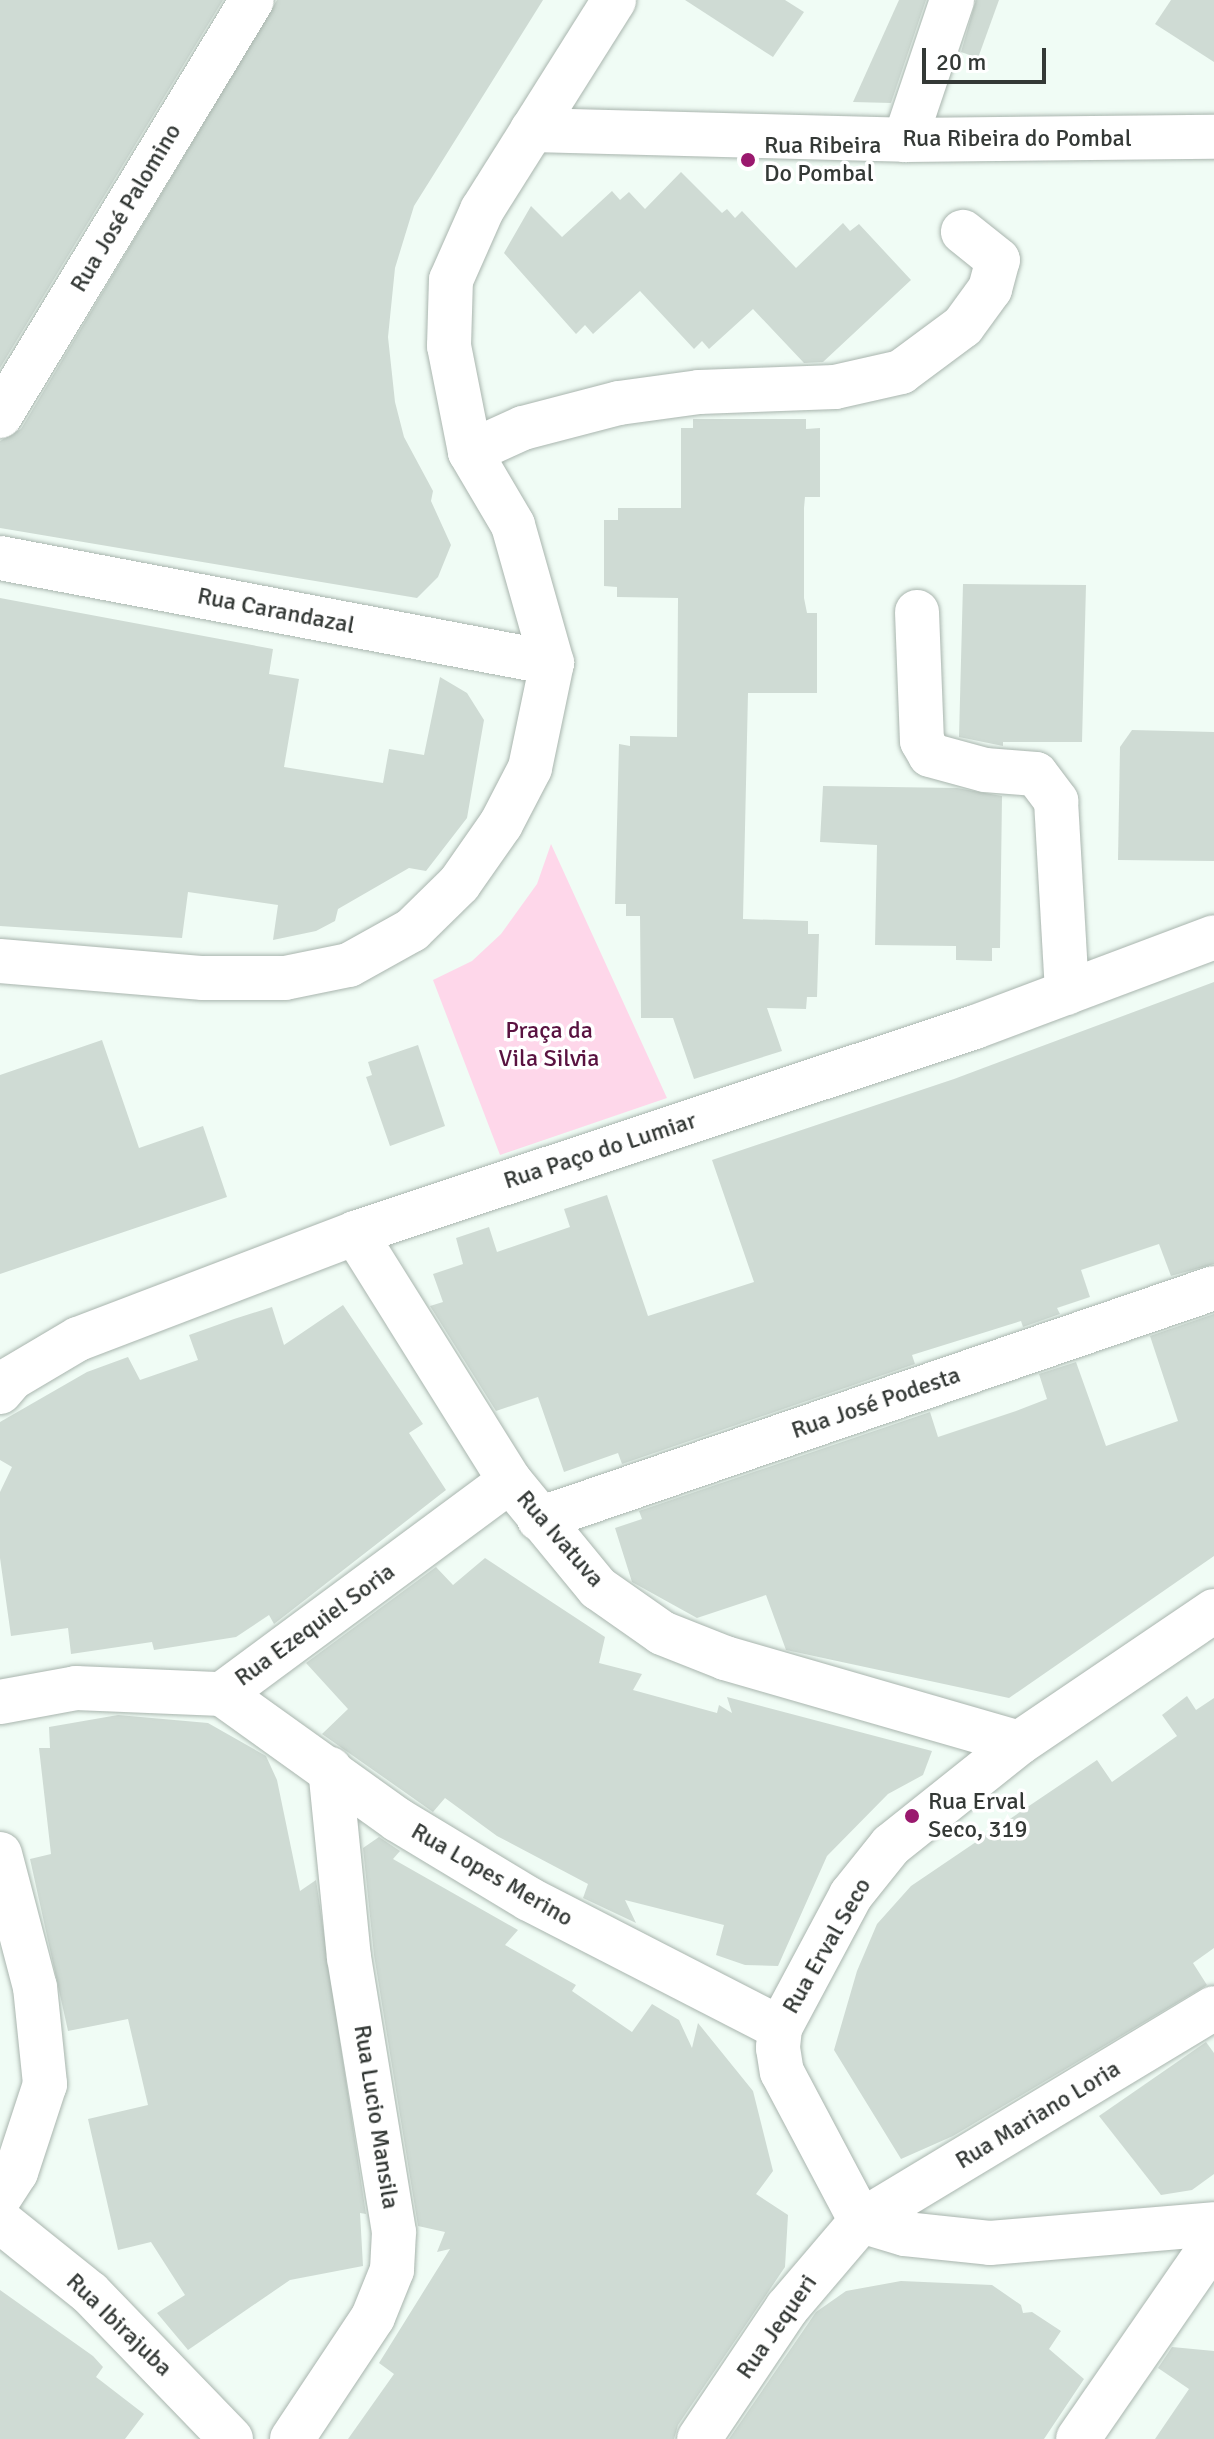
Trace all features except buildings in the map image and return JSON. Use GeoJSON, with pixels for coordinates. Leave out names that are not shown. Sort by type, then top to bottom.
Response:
{"type":"FeatureCollection","features":[{"type":"Feature","properties":{"kind":"street","name":"Rua José Palomino"},"geometry":{"type":"LineString","coordinates":[[0,416],[252,0]]}},
{"type":"Feature","properties":{"kind":"street"},"geometry":{"type":"LineString","coordinates":[[0,961],[203,978],[285,978],[362,958],[421,921],[459,884],[501,824],[530,768],[552,663],[513,525],[470,452],[449,346],[451,280],[482,210],[614,0]]}},
{"type":"Feature","properties":{"kind":"street"},"geometry":{"type":"LineString","coordinates":[[905,140],[952,0]]}},
{"type":"Feature","properties":{"kind":"street","name":"Rua Ribeira do Pombal"},"geometry":{"type":"LineString","coordinates":[[532,130],[905,140],[1214,137]]}},
{"type":"Feature","properties":{"kind":"street"},"geometry":{"type":"LineString","coordinates":[[470,452],[523,428],[619,403],[699,392],[835,387],[901,372],[963,326],[990,289],[998,260],[963,232]]}},
{"type":"Feature","properties":{"kind":"street","name":"Rua Carandazal"},"geometry":{"type":"LineString","coordinates":[[0,558],[552,663]]}},
{"type":"Feature","properties":{"kind":"street"},"geometry":{"type":"LineString","coordinates":[[917,612],[922,741],[930,755],[985,770],[1036,774],[1056,801],[1067,993]]}},
{"type":"Feature","properties":{"kind":"street","name":"Rua Paço do Lumiar"},"geometry":{"type":"LineString","coordinates":[[0,1392],[12,1378],[78,1339],[355,1233],[1067,993],[1214,937]]}},
{"type":"Feature","properties":{"kind":"street","name":"Rua Ivatuva"},"geometry":{"type":"LineString","coordinates":[[355,1233],[510,1481],[598,1588],[662,1633],[725,1658],[1019,1743]]}},
{"type":"Feature","properties":{"kind":"street","name":"Rua José Podesta"},"geometry":{"type":"LineString","coordinates":[[539,1519],[1214,1288]]}},
{"type":"Feature","properties":{"kind":"street","name":"Rua Ezequiel Soria"},"geometry":{"type":"LineString","coordinates":[[0,1702],[76,1688],[222,1694],[510,1481]]}},
{"type":"Feature","properties":{"kind":"street","name":"Rua Erval Seco"},"geometry":{"type":"LineString","coordinates":[[861,2221],[782,2072],[780,2028],[851,1895],[891,1845],[1019,1743],[1214,1611]]}},
{"type":"Feature","properties":{"kind":"street","name":"Rua Lopes Merino"},"geometry":{"type":"LineString","coordinates":[[222,1694],[398,1820],[529,1899],[780,2028]]}},
{"type":"Feature","properties":{"kind":"street","name":"Rua Lucio Mansila"},"geometry":{"type":"LineString","coordinates":[[292,2439],[373,2317],[392,2270],[390,2201],[349,1958],[330,1769]]}},
{"type":"Feature","properties":{"kind":"street"},"geometry":{"type":"LineString","coordinates":[[0,1854],[35,1987],[45,2084],[33,2129],[0,2197]]}},
{"type":"Feature","properties":{"kind":"street","name":"Rua Mariano Loria"},"geometry":{"type":"LineString","coordinates":[[861,2221],[1214,2008]]}},
{"type":"Feature","properties":{"kind":"street","name":"Rua Ibirajuba"},"geometry":{"type":"LineString","coordinates":[[0,2221],[90,2293],[209,2431]]}},
{"type":"Feature","properties":{"kind":"street"},"geometry":{"type":"LineString","coordinates":[[861,2221],[905,2234],[990,2243],[1214,2224]]}},
{"type":"Feature","properties":{"kind":"street","name":"Rua Jequeri"},"geometry":{"type":"LineString","coordinates":[[699,2439],[787,2308],[861,2221]]}},
{"type":"Feature","properties":{"kind":"street"},"geometry":{"type":"LineString","coordinates":[[1078,2439],[1214,2242]]}},
{"type":"Feature","properties":{"kind":"green space","name":"Praça da Vila Silvia"},"geometry":{"type":"Polygon","coordinates":[[[551,844],[667,1098],[500,1155],[433,980],[472,961],[501,934],[537,884],[551,844]]]}},
{"type":"Feature","properties":{"kind":"place","name":"Rua Ribeira Do Pombal"},"geometry":{"type":"Point","coordinates":[748,160]}},
{"type":"Feature","properties":{"kind":"place","name":"Rua Erval Seco, 319"},"geometry":{"type":"Point","coordinates":[912,1816]}}]}
